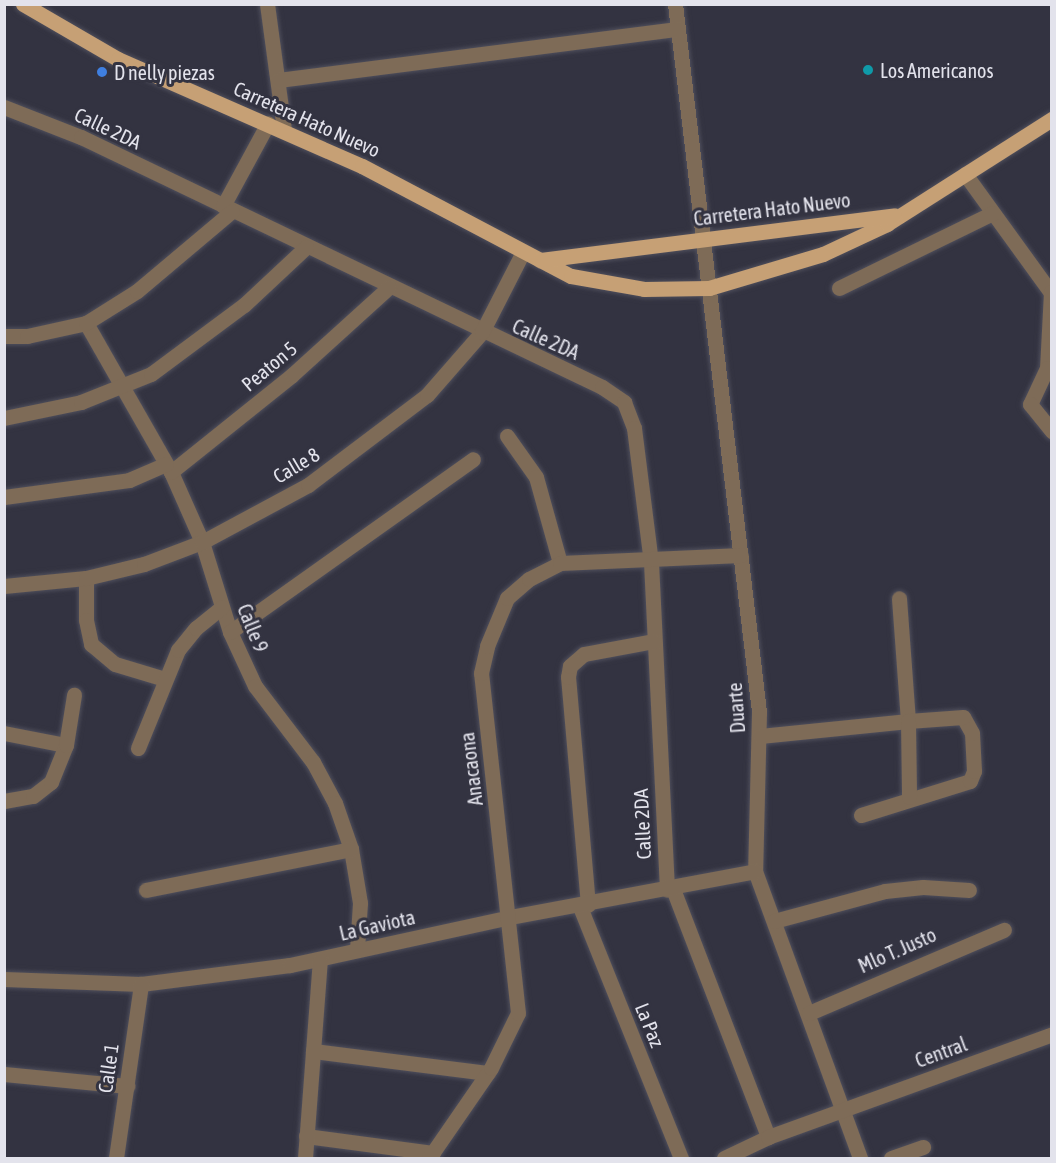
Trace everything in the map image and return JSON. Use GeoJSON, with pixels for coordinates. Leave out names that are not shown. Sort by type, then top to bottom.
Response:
{"type":"FeatureCollection","features":[{"type":"Feature","properties":{"kind":"main road","name":"Carretera Hato Nuevo"},"geometry":{"type":"LineString","coordinates":[[23,4],[118,59],[362,166],[540,261],[594,282],[644,289],[709,288],[823,254],[903,214],[1052,119]]}},
{"type":"Feature","properties":{"kind":"main road","name":"Carretera Hato Nuevo"},"geometry":{"type":"LineString","coordinates":[[540,261],[903,214]]}},
{"type":"Feature","properties":{"kind":"street"},"geometry":{"type":"LineString","coordinates":[[267,4],[284,130]]}},
{"type":"Feature","properties":{"kind":"street","name":"Duarte"},"geometry":{"type":"LineString","coordinates":[[675,4],[741,555],[760,736],[754,871],[809,1013],[860,1158]]}},
{"type":"Feature","properties":{"kind":"street"},"geometry":{"type":"LineString","coordinates":[[278,80],[678,29]]}},
{"type":"Feature","properties":{"kind":"street","name":"Calle 2DA"},"geometry":{"type":"LineString","coordinates":[[4,107],[81,137],[482,332],[602,387],[624,402],[634,428],[651,562],[670,889],[768,1137]]}},
{"type":"Feature","properties":{"kind":"street"},"geometry":{"type":"LineString","coordinates":[[4,336],[27,336],[86,323],[136,291],[227,209],[268,123]]}},
{"type":"Feature","properties":{"kind":"street"},"geometry":{"type":"LineString","coordinates":[[965,174],[1051,293],[1050,359],[1030,404],[1052,431]]}},
{"type":"Feature","properties":{"kind":"street"},"geometry":{"type":"LineString","coordinates":[[839,288],[993,213]]}},
{"type":"Feature","properties":{"kind":"street"},"geometry":{"type":"LineString","coordinates":[[4,418],[81,402],[151,374],[244,305],[306,247]]}},
{"type":"Feature","properties":{"kind":"street","name":"Calle 8"},"geometry":{"type":"LineString","coordinates":[[4,586],[86,578],[144,564],[202,542],[308,485],[343,461],[427,395],[482,332],[523,252]]}},
{"type":"Feature","properties":{"kind":"street","name":"Peaton 5"},"geometry":{"type":"LineString","coordinates":[[4,497],[129,480],[169,468],[292,375],[389,287]]}},
{"type":"Feature","properties":{"kind":"street","name":"Calle 9"},"geometry":{"type":"LineString","coordinates":[[86,323],[169,468],[202,542],[230,632],[255,686],[325,784],[351,849],[360,903],[357,950]]}},
{"type":"Feature","properties":{"kind":"street"},"geometry":{"type":"LineString","coordinates":[[507,436],[536,477],[560,563]]}},
{"type":"Feature","properties":{"kind":"street"},"geometry":{"type":"LineString","coordinates":[[230,632],[473,459]]}},
{"type":"Feature","properties":{"kind":"street","name":"Anacaona"},"geometry":{"type":"LineString","coordinates":[[431,1156],[488,1073],[518,1013],[510,917],[481,673],[487,646],[507,598],[529,579],[560,563],[651,562],[741,555]]}},
{"type":"Feature","properties":{"kind":"street"},"geometry":{"type":"LineString","coordinates":[[86,578],[86,620],[91,644],[115,664],[165,679]]}},
{"type":"Feature","properties":{"kind":"street"},"geometry":{"type":"LineString","coordinates":[[899,598],[908,721],[909,797]]}},
{"type":"Feature","properties":{"kind":"street"},"geometry":{"type":"LineString","coordinates":[[138,748],[182,643],[222,607]]}},
{"type":"Feature","properties":{"kind":"street","name":"La Paz"},"geometry":{"type":"LineString","coordinates":[[654,641],[584,654],[570,666],[568,677],[584,906],[681,1158]]}},
{"type":"Feature","properties":{"kind":"street"},"geometry":{"type":"LineString","coordinates":[[4,801],[23,800],[43,789],[57,771],[66,746],[74,695]]}},
{"type":"Feature","properties":{"kind":"street"},"geometry":{"type":"LineString","coordinates":[[760,736],[963,717],[970,726],[974,771],[966,784],[909,797],[861,815]]}},
{"type":"Feature","properties":{"kind":"street"},"geometry":{"type":"LineString","coordinates":[[4,733],[66,746]]}},
{"type":"Feature","properties":{"kind":"street"},"geometry":{"type":"LineString","coordinates":[[146,890],[351,849]]}},
{"type":"Feature","properties":{"kind":"street","name":"La Gaviota"},"geometry":{"type":"LineString","coordinates":[[4,979],[141,984],[320,960],[510,917],[584,906],[754,871]]}},
{"type":"Feature","properties":{"kind":"street"},"geometry":{"type":"LineString","coordinates":[[774,921],[885,891],[923,887],[969,890]]}},
{"type":"Feature","properties":{"kind":"street","name":"Mlo T. Justo"},"geometry":{"type":"LineString","coordinates":[[809,1013],[1004,930]]}},
{"type":"Feature","properties":{"kind":"street"},"geometry":{"type":"LineString","coordinates":[[304,1158],[320,960]]}},
{"type":"Feature","properties":{"kind":"street","name":"Calle 1"},"geometry":{"type":"LineString","coordinates":[[116,1158],[141,984]]}},
{"type":"Feature","properties":{"kind":"street","name":"Central"},"geometry":{"type":"LineString","coordinates":[[724,1158],[768,1137],[1052,1034]]}},
{"type":"Feature","properties":{"kind":"street"},"geometry":{"type":"LineString","coordinates":[[313,1051],[488,1073]]}},
{"type":"Feature","properties":{"kind":"street"},"geometry":{"type":"LineString","coordinates":[[4,1074],[127,1086]]}},
{"type":"Feature","properties":{"kind":"street"},"geometry":{"type":"LineString","coordinates":[[306,1136],[431,1156]]}},
{"type":"Feature","properties":{"kind":"street"},"geometry":{"type":"LineString","coordinates":[[891,1158],[923,1147]]}},
{"type":"Feature","properties":{"kind":"place","name":"Los Americanos"},"geometry":{"type":"Point","coordinates":[868,70]}},
{"type":"Feature","properties":{"kind":"place","name":"D nelly piezas"},"geometry":{"type":"Point","coordinates":[102,72]}}]}
